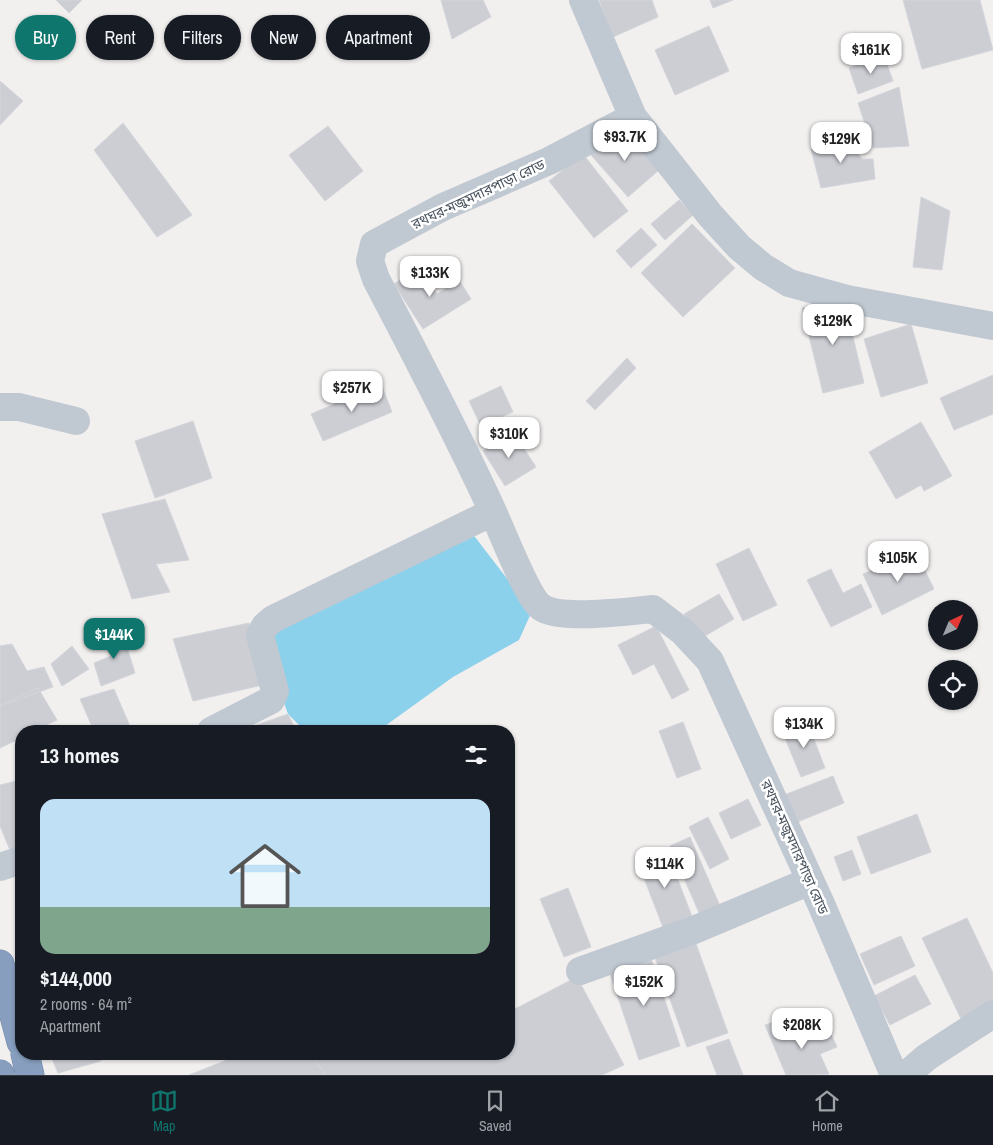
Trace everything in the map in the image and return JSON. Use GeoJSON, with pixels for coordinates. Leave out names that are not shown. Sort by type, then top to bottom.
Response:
{"type":"FeatureCollection","features":[{"type":"Feature","properties":{"kind":"highway"},"geometry":{"type":"LineString","coordinates":[[0,964],[15,1020]]}},
{"type":"Feature","properties":{"kind":"highway"},"geometry":{"type":"LineString","coordinates":[[26,1060],[30,1075]]}},
{"type":"Feature","properties":{"kind":"street"},"geometry":{"type":"LineString","coordinates":[[584,0],[633,117],[677,176],[739,247],[763,267],[789,283],[847,299],[993,326]]}},
{"type":"Feature","properties":{"kind":"street","name":"রথঘর-মজুমদারপাড়া রোড"},"geometry":{"type":"LineString","coordinates":[[633,117],[549,161],[443,206],[374,244],[370,261],[376,279],[493,512],[521,576],[540,607],[556,613],[578,614],[653,609],[683,632],[710,661],[810,881],[894,1075]]}},
{"type":"Feature","properties":{"kind":"street"},"geometry":{"type":"LineString","coordinates":[[0,408],[19,407],[76,422]]}},
{"type":"Feature","properties":{"kind":"street"},"geometry":{"type":"LineString","coordinates":[[223,725],[271,700],[275,691],[260,635],[265,626],[273,619],[493,512]]}},
{"type":"Feature","properties":{"kind":"street"},"geometry":{"type":"LineString","coordinates":[[0,866],[15,862]]}},
{"type":"Feature","properties":{"kind":"street"},"geometry":{"type":"LineString","coordinates":[[580,971],[694,930],[810,881]]}},
{"type":"Feature","properties":{"kind":"street"},"geometry":{"type":"LineString","coordinates":[[906,1075],[927,1057],[993,1014]]}},
{"type":"Feature","properties":{"kind":"water"},"geometry":{"type":"Polygon","coordinates":[[[460,531],[475,537],[532,611],[519,640],[453,677],[386,725],[299,725],[288,714],[271,667],[271,638],[289,617],[460,531]]]}},
{"type":"Feature","properties":{"kind":"building"},"geometry":{"type":"Polygon","coordinates":[[[56,0],[82,0],[69,13],[56,0]]]}},
{"type":"Feature","properties":{"kind":"building"},"geometry":{"type":"Polygon","coordinates":[[[441,0],[483,0],[491,17],[452,39],[441,0]]]}},
{"type":"Feature","properties":{"kind":"building"},"geometry":{"type":"Polygon","coordinates":[[[599,0],[652,0],[658,17],[613,37],[599,0]]]}},
{"type":"Feature","properties":{"kind":"building"},"geometry":{"type":"Polygon","coordinates":[[[710,0],[733,0],[713,8],[710,0]]]}},
{"type":"Feature","properties":{"kind":"building"},"geometry":{"type":"Polygon","coordinates":[[[903,0],[980,0],[993,50],[922,69],[903,0]]]}},
{"type":"Feature","properties":{"kind":"building"},"geometry":{"type":"Polygon","coordinates":[[[709,26],[729,71],[675,95],[655,50],[709,26]]]}},
{"type":"Feature","properties":{"kind":"building"},"geometry":{"type":"Polygon","coordinates":[[[884,56],[893,81],[858,94],[849,68],[884,56]]]}},
{"type":"Feature","properties":{"kind":"building"},"geometry":{"type":"Polygon","coordinates":[[[0,81],[23,101],[0,125],[0,81]]]}},
{"type":"Feature","properties":{"kind":"building"},"geometry":{"type":"Polygon","coordinates":[[[899,87],[909,146],[873,148],[858,103],[899,87]]]}},
{"type":"Feature","properties":{"kind":"building"},"geometry":{"type":"Polygon","coordinates":[[[123,123],[192,215],[157,237],[94,150],[123,123]]]}},
{"type":"Feature","properties":{"kind":"building"},"geometry":{"type":"Polygon","coordinates":[[[328,126],[363,171],[325,201],[289,155],[328,126]]]}},
{"type":"Feature","properties":{"kind":"building"},"geometry":{"type":"Polygon","coordinates":[[[622,128],[659,170],[628,197],[591,155],[622,128]]]}},
{"type":"Feature","properties":{"kind":"building"},"geometry":{"type":"Polygon","coordinates":[[[845,134],[862,159],[873,159],[875,179],[821,188],[811,149],[845,134]]]}},
{"type":"Feature","properties":{"kind":"building"},"geometry":{"type":"Polygon","coordinates":[[[583,154],[628,211],[594,238],[549,181],[583,154]]]}},
{"type":"Feature","properties":{"kind":"building"},"geometry":{"type":"Polygon","coordinates":[[[921,197],[950,211],[942,270],[913,267],[921,197]]]}},
{"type":"Feature","properties":{"kind":"building"},"geometry":{"type":"Polygon","coordinates":[[[679,200],[693,215],[665,240],[651,224],[679,200]]]}},
{"type":"Feature","properties":{"kind":"building"},"geometry":{"type":"Polygon","coordinates":[[[692,224],[735,268],[683,317],[641,273],[692,224]]]}},
{"type":"Feature","properties":{"kind":"building"},"geometry":{"type":"Polygon","coordinates":[[[641,228],[657,245],[631,268],[616,251],[641,228]]]}},
{"type":"Feature","properties":{"kind":"building"},"geometry":{"type":"Polygon","coordinates":[[[420,267],[437,294],[459,280],[471,299],[423,329],[394,284],[420,267]]]}},
{"type":"Feature","properties":{"kind":"building"},"geometry":{"type":"Polygon","coordinates":[[[844,299],[864,383],[823,393],[802,308],[844,299]]]}},
{"type":"Feature","properties":{"kind":"building"},"geometry":{"type":"Polygon","coordinates":[[[911,324],[928,383],[881,397],[864,339],[911,324]]]}},
{"type":"Feature","properties":{"kind":"building"},"geometry":{"type":"Polygon","coordinates":[[[627,358],[636,368],[595,410],[586,401],[627,358]]]}},
{"type":"Feature","properties":{"kind":"building"},"geometry":{"type":"Polygon","coordinates":[[[993,375],[993,414],[954,430],[940,398],[993,375]]]}},
{"type":"Feature","properties":{"kind":"building"},"geometry":{"type":"Polygon","coordinates":[[[381,384],[392,412],[323,441],[311,414],[381,384]]]}},
{"type":"Feature","properties":{"kind":"building"},"geometry":{"type":"Polygon","coordinates":[[[501,386],[513,412],[481,426],[469,401],[501,386]]]}},
{"type":"Feature","properties":{"kind":"building"},"geometry":{"type":"Polygon","coordinates":[[[193,421],[212,478],[155,498],[135,441],[193,421]]]}},
{"type":"Feature","properties":{"kind":"building"},"geometry":{"type":"Polygon","coordinates":[[[921,422],[952,476],[924,491],[921,485],[896,499],[869,452],[921,422]]]}},
{"type":"Feature","properties":{"kind":"building"},"geometry":{"type":"Polygon","coordinates":[[[513,432],[536,467],[505,486],[483,451],[513,432]]]}},
{"type":"Feature","properties":{"kind":"building"},"geometry":{"type":"Polygon","coordinates":[[[165,499],[189,560],[156,564],[170,592],[132,599],[102,514],[165,499]]]}},
{"type":"Feature","properties":{"kind":"building"},"geometry":{"type":"Polygon","coordinates":[[[749,548],[777,605],[743,621],[716,564],[749,548]]]}},
{"type":"Feature","properties":{"kind":"building"},"geometry":{"type":"Polygon","coordinates":[[[916,552],[934,589],[882,615],[863,574],[916,552]]]}},
{"type":"Feature","properties":{"kind":"building"},"geometry":{"type":"Polygon","coordinates":[[[831,569],[843,593],[861,584],[872,607],[831,627],[807,580],[831,569]]]}},
{"type":"Feature","properties":{"kind":"building"},"geometry":{"type":"Polygon","coordinates":[[[719,594],[734,619],[698,640],[684,614],[719,594]]]}},
{"type":"Feature","properties":{"kind":"building"},"geometry":{"type":"Polygon","coordinates":[[[249,623],[267,684],[193,701],[173,639],[249,623]]]}},
{"type":"Feature","properties":{"kind":"building"},"geometry":{"type":"Polygon","coordinates":[[[656,626],[689,690],[672,699],[654,664],[633,675],[618,645],[656,626]]]}},
{"type":"Feature","properties":{"kind":"building"},"geometry":{"type":"Polygon","coordinates":[[[122,631],[135,673],[101,686],[94,663],[111,656],[99,636],[122,631]]]}},
{"type":"Feature","properties":{"kind":"building"},"geometry":{"type":"Polygon","coordinates":[[[12,644],[27,671],[44,667],[53,687],[0,706],[0,646],[12,644]]]}},
{"type":"Feature","properties":{"kind":"building"},"geometry":{"type":"Polygon","coordinates":[[[72,646],[89,669],[62,686],[51,664],[72,646]]]}},
{"type":"Feature","properties":{"kind":"building"},"geometry":{"type":"Polygon","coordinates":[[[38,688],[57,720],[47,725],[15,725],[15,741],[0,748],[0,705],[38,688]]]}},
{"type":"Feature","properties":{"kind":"building"},"geometry":{"type":"Polygon","coordinates":[[[114,689],[129,725],[91,725],[80,699],[114,689]]]}},
{"type":"Feature","properties":{"kind":"building"},"geometry":{"type":"Polygon","coordinates":[[[288,714],[293,725],[256,725],[288,714]]]}},
{"type":"Feature","properties":{"kind":"building"},"geometry":{"type":"Polygon","coordinates":[[[807,721],[825,768],[801,777],[782,731],[807,721]]]}},
{"type":"Feature","properties":{"kind":"building"},"geometry":{"type":"Polygon","coordinates":[[[683,722],[701,769],[677,778],[659,731],[683,722]]]}},
{"type":"Feature","properties":{"kind":"building"},"geometry":{"type":"Polygon","coordinates":[[[833,776],[844,803],[795,823],[784,795],[833,776]]]}},
{"type":"Feature","properties":{"kind":"building"},"geometry":{"type":"Polygon","coordinates":[[[15,781],[15,854],[12,855],[0,826],[0,785],[15,781]]]}},
{"type":"Feature","properties":{"kind":"building"},"geometry":{"type":"Polygon","coordinates":[[[748,799],[761,825],[731,839],[719,813],[748,799]]]}},
{"type":"Feature","properties":{"kind":"building"},"geometry":{"type":"Polygon","coordinates":[[[917,814],[931,852],[871,874],[857,837],[917,814]]]}},
{"type":"Feature","properties":{"kind":"building"},"geometry":{"type":"Polygon","coordinates":[[[708,817],[729,859],[710,869],[689,827],[708,817]]]}},
{"type":"Feature","properties":{"kind":"building"},"geometry":{"type":"Polygon","coordinates":[[[690,837],[723,913],[703,922],[670,846],[690,837]]]}},
{"type":"Feature","properties":{"kind":"building"},"geometry":{"type":"Polygon","coordinates":[[[666,849],[693,919],[664,930],[637,860],[666,849]]]}},
{"type":"Feature","properties":{"kind":"building"},"geometry":{"type":"Polygon","coordinates":[[[852,850],[861,874],[843,881],[834,857],[852,850]]]}},
{"type":"Feature","properties":{"kind":"building"},"geometry":{"type":"Polygon","coordinates":[[[568,888],[591,947],[564,957],[540,899],[568,888]]]}},
{"type":"Feature","properties":{"kind":"building"},"geometry":{"type":"Polygon","coordinates":[[[967,918],[993,973],[993,1006],[962,1021],[922,938],[967,918]]]}},
{"type":"Feature","properties":{"kind":"building"},"geometry":{"type":"Polygon","coordinates":[[[901,936],[915,966],[874,985],[860,954],[901,936]]]}},
{"type":"Feature","properties":{"kind":"building"},"geometry":{"type":"Polygon","coordinates":[[[694,938],[728,1033],[687,1047],[653,952],[694,938]]]}},
{"type":"Feature","properties":{"kind":"building"},"geometry":{"type":"Polygon","coordinates":[[[650,955],[680,1046],[639,1060],[608,968],[650,955]]]}},
{"type":"Feature","properties":{"kind":"building"},"geometry":{"type":"Polygon","coordinates":[[[915,975],[931,1004],[890,1025],[874,996],[915,975]]]}},
{"type":"Feature","properties":{"kind":"building"},"geometry":{"type":"Polygon","coordinates":[[[577,977],[624,1065],[602,1075],[325,1075],[316,1060],[515,1060],[515,1009],[577,977]]]}},
{"type":"Feature","properties":{"kind":"building"},"geometry":{"type":"Polygon","coordinates":[[[779,1020],[788,1041],[827,1025],[837,1047],[820,1054],[829,1074],[786,1075],[765,1025],[779,1020]]]}},
{"type":"Feature","properties":{"kind":"building"},"geometry":{"type":"Polygon","coordinates":[[[729,1039],[743,1075],[717,1075],[706,1047],[729,1039]]]}},
{"type":"Feature","properties":{"kind":"building"},"geometry":{"type":"Polygon","coordinates":[[[53,1060],[101,1061],[58,1073],[53,1060]]]}},
{"type":"Feature","properties":{"kind":"building"},"geometry":{"type":"Polygon","coordinates":[[[227,1060],[316,1060],[325,1075],[189,1075],[227,1060]]]}}]}
